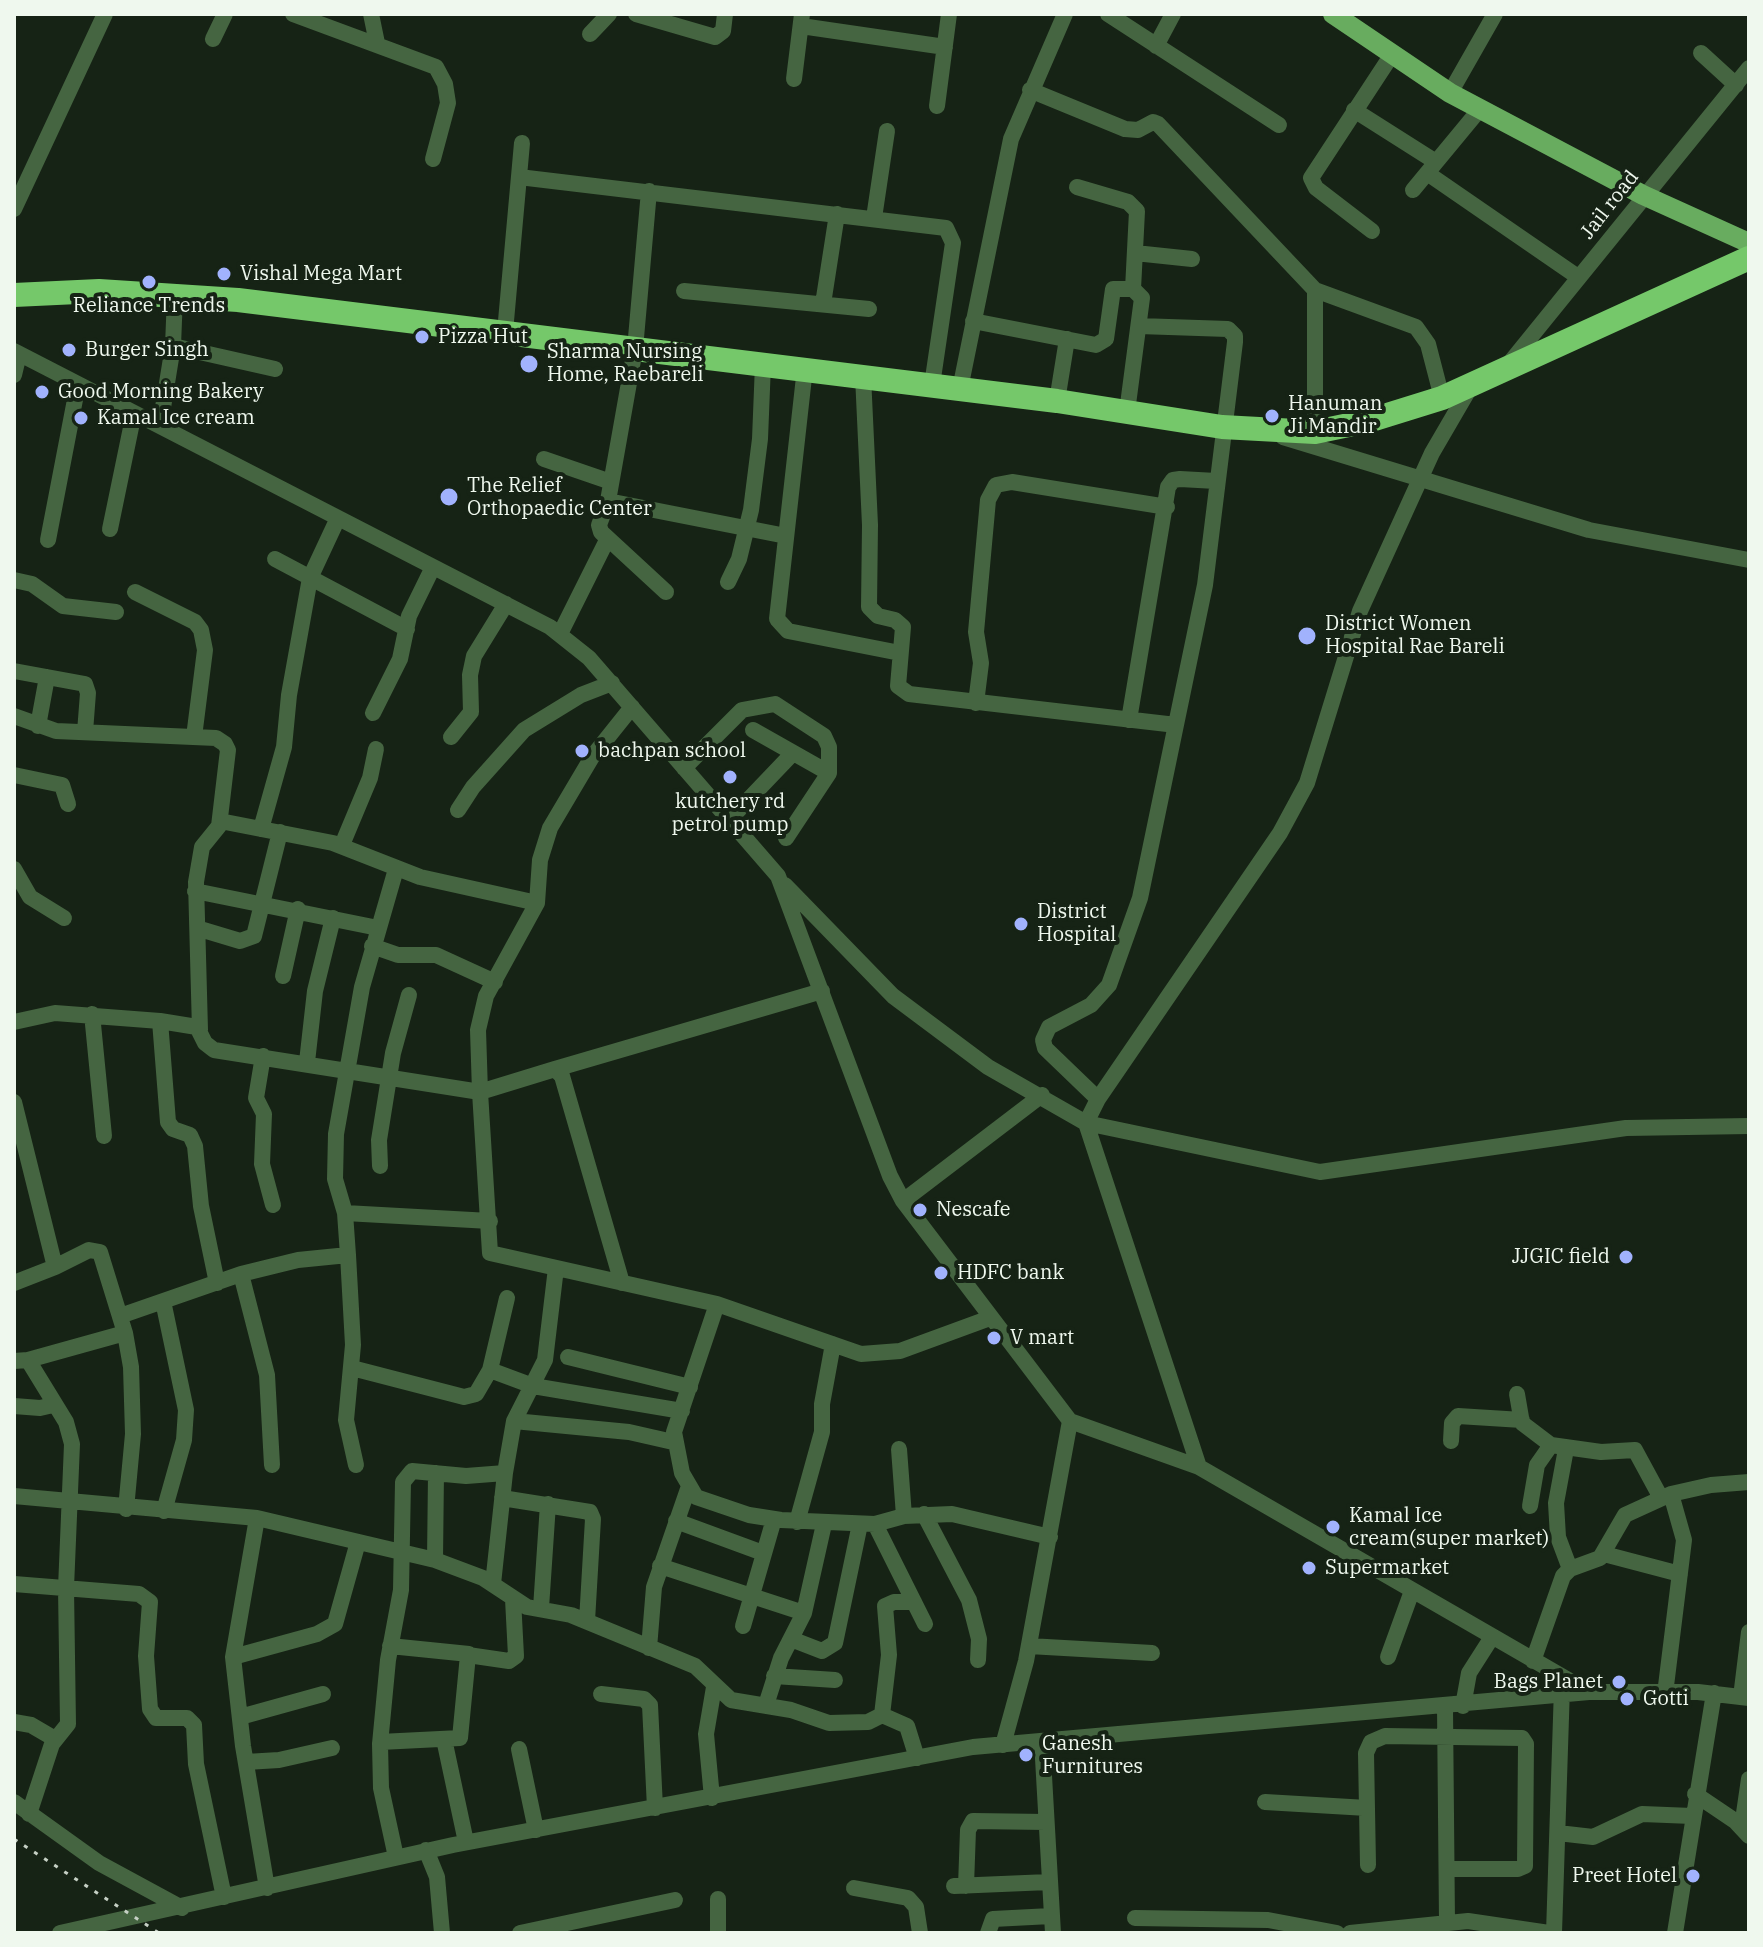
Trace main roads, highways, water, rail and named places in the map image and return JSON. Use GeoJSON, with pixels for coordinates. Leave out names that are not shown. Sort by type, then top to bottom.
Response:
{"type":"FeatureCollection","features":[{"type":"Feature","properties":{"kind":"highway"},"geometry":{"type":"LineString","coordinates":[[14,295],[99,291],[175,295],[805,368],[1057,401],[1222,427],[1267,432],[1315,432],[1368,421],[1442,398],[1749,258]]}},
{"type":"Feature","properties":{"kind":"main road"},"geometry":{"type":"LineString","coordinates":[[1333,14],[1450,93],[1643,195],[1749,243]]}},
{"type":"Feature","properties":{"kind":"railway"},"geometry":{"type":"LineString","coordinates":[[14,1839],[159,1933]]}},
{"type":"Feature","properties":{"kind":"place","name":"Vishal Mega Mart"},"geometry":{"type":"Point","coordinates":[224,274]}},
{"type":"Feature","properties":{"kind":"place","name":"Reliance Trends"},"geometry":{"type":"Point","coordinates":[149,282]}},
{"type":"Feature","properties":{"kind":"place","name":"Pizza Hut"},"geometry":{"type":"Point","coordinates":[422,337]}},
{"type":"Feature","properties":{"kind":"place","name":"Burger Singh"},"geometry":{"type":"Point","coordinates":[69,350]}},
{"type":"Feature","properties":{"kind":"place","name":"Sharma Nursing Home, Raebareli"},"geometry":{"type":"Point","coordinates":[529,364]}},
{"type":"Feature","properties":{"kind":"place","name":"Good Morning Bakery"},"geometry":{"type":"Point","coordinates":[42,392]}},
{"type":"Feature","properties":{"kind":"place","name":"Hanuman Ji Mandir"},"geometry":{"type":"Point","coordinates":[1272,416]}},
{"type":"Feature","properties":{"kind":"place","name":"Kamal Ice cream"},"geometry":{"type":"Point","coordinates":[81,418]}},
{"type":"Feature","properties":{"kind":"place","name":"The Relief Orthopaedic Center"},"geometry":{"type":"Point","coordinates":[449,497]}},
{"type":"Feature","properties":{"kind":"place","name":"District Women Hospital Rae Bareli"},"geometry":{"type":"Point","coordinates":[1307,636]}},
{"type":"Feature","properties":{"kind":"place","name":"bachpan school"},"geometry":{"type":"Point","coordinates":[582,751]}},
{"type":"Feature","properties":{"kind":"place","name":"kutchery rd petrol pump"},"geometry":{"type":"Point","coordinates":[730,777]}},
{"type":"Feature","properties":{"kind":"place","name":"District Hospital"},"geometry":{"type":"Point","coordinates":[1021,924]}},
{"type":"Feature","properties":{"kind":"place","name":"Nescafe"},"geometry":{"type":"Point","coordinates":[920,1210]}},
{"type":"Feature","properties":{"kind":"place","name":"JJGIC field"},"geometry":{"type":"Point","coordinates":[1626,1257]}},
{"type":"Feature","properties":{"kind":"place","name":"HDFC bank"},"geometry":{"type":"Point","coordinates":[941,1273]}},
{"type":"Feature","properties":{"kind":"place","name":"V mart"},"geometry":{"type":"Point","coordinates":[994,1338]}},
{"type":"Feature","properties":{"kind":"place","name":"Kamal Ice cream(super market)"},"geometry":{"type":"Point","coordinates":[1333,1527]}},
{"type":"Feature","properties":{"kind":"place","name":"Supermarket"},"geometry":{"type":"Point","coordinates":[1309,1568]}},
{"type":"Feature","properties":{"kind":"place","name":"Bags Planet"},"geometry":{"type":"Point","coordinates":[1619,1682]}},
{"type":"Feature","properties":{"kind":"place","name":"Gotti"},"geometry":{"type":"Point","coordinates":[1627,1699]}},
{"type":"Feature","properties":{"kind":"place","name":"Ganesh Furnitures"},"geometry":{"type":"Point","coordinates":[1026,1755]}},
{"type":"Feature","properties":{"kind":"place","name":"Preet Hotel"},"geometry":{"type":"Point","coordinates":[1693,1876]}}]}
